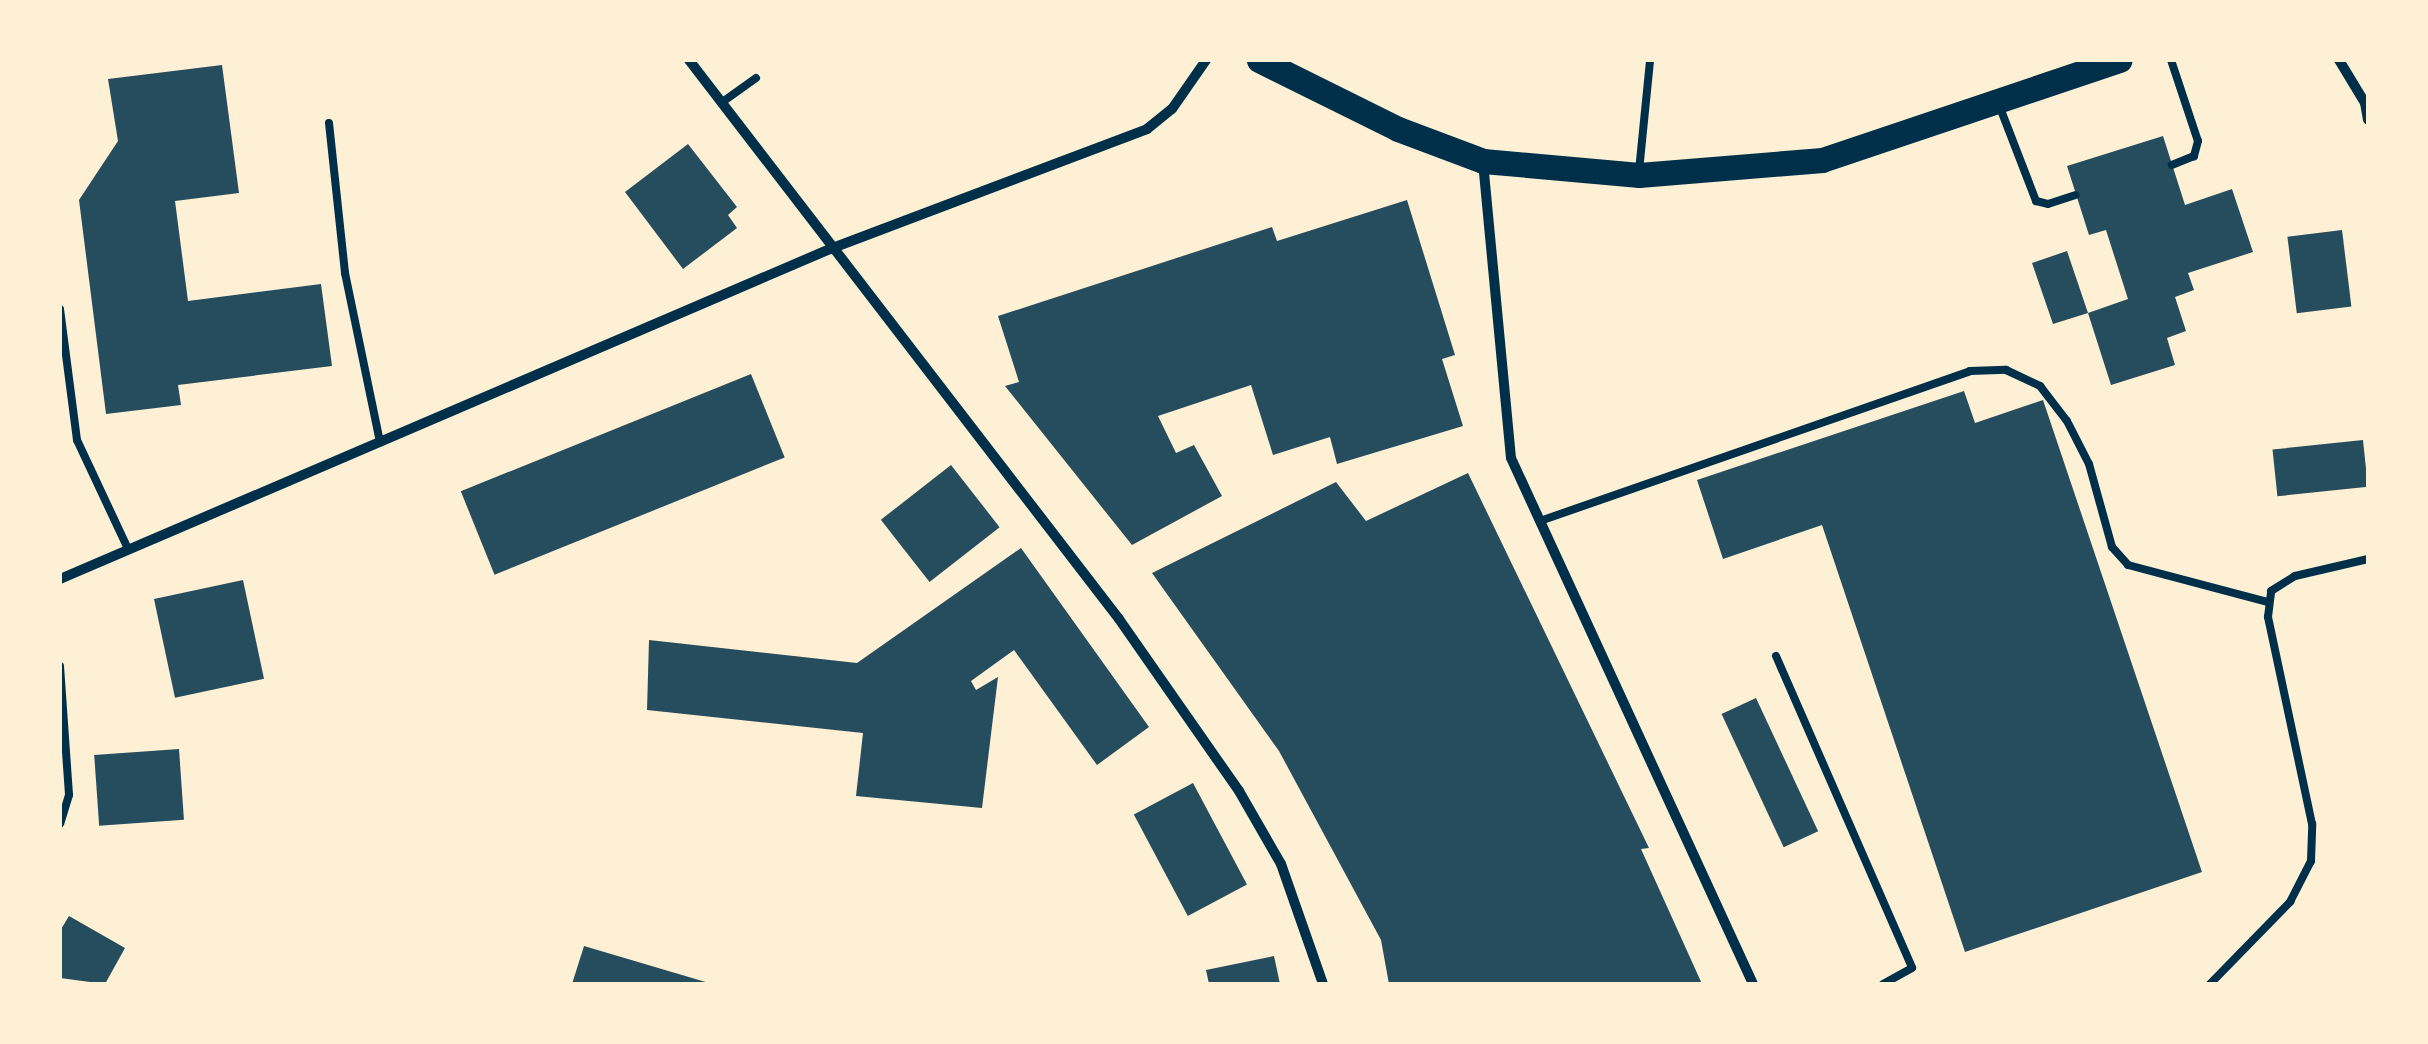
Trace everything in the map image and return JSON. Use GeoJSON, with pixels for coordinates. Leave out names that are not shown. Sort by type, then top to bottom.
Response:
{"type":"FeatureCollection","features":[{"type":"Feature","properties":{"kind":"main road"},"geometry":{"type":"LineString","coordinates":[[1259,60],[1398,129],[1483,162],[1639,175],[1822,160],[2120,60]]}},
{"type":"Feature","properties":{"kind":"street"},"geometry":{"type":"LineString","coordinates":[[689,60],[830,249],[1119,619],[1239,791],[1281,864],[1323,984]]}},
{"type":"Feature","properties":{"kind":"street"},"geometry":{"type":"LineString","coordinates":[[60,579],[830,249],[1147,129],[1172,109],[1206,60]]}},
{"type":"Feature","properties":{"kind":"street"},"geometry":{"type":"LineString","coordinates":[[2339,60],[2367,102],[2368,120]]}},
{"type":"Feature","properties":{"kind":"street"},"geometry":{"type":"LineString","coordinates":[[1483,162],[1510,458],[1752,984]]}},
{"type":"Feature","properties":{"kind":"lane"},"geometry":{"type":"LineString","coordinates":[[1639,175],[1650,60]]}},
{"type":"Feature","properties":{"kind":"lane"},"geometry":{"type":"LineString","coordinates":[[2170,60],[2198,148],[2172,165]]}},
{"type":"Feature","properties":{"kind":"lane"},"geometry":{"type":"LineString","coordinates":[[722,103],[756,78]]}},
{"type":"Feature","properties":{"kind":"lane"},"geometry":{"type":"LineString","coordinates":[[1997,101],[2036,201],[2048,204],[2076,195]]}},
{"type":"Feature","properties":{"kind":"lane"},"geometry":{"type":"LineString","coordinates":[[330,122],[354,331],[380,442]]}},
{"type":"Feature","properties":{"kind":"lane"},"geometry":{"type":"LineString","coordinates":[[60,310],[77,440],[128,549]]}},
{"type":"Feature","properties":{"kind":"lane"},"geometry":{"type":"LineString","coordinates":[[1540,521],[1970,371],[2006,370],[2040,386],[2067,421],[2090,464],[2112,547],[2128,566],[2268,602]]}},
{"type":"Feature","properties":{"kind":"lane"},"geometry":{"type":"LineString","coordinates":[[2210,984],[2290,902],[2312,861],[2312,824],[2268,602],[2271,591],[2295,576],[2368,559]]}},
{"type":"Feature","properties":{"kind":"lane"},"geometry":{"type":"LineString","coordinates":[[1776,656],[1912,968],[1883,984]]}},
{"type":"Feature","properties":{"kind":"lane"},"geometry":{"type":"LineString","coordinates":[[60,666],[69,795],[60,824]]}},
{"type":"Feature","properties":{"kind":"building"},"geometry":{"type":"Polygon","coordinates":[[[222,65],[239,193],[175,201],[188,301],[321,284],[332,366],[178,385],[181,405],[106,414],[79,200],[118,141],[108,79],[222,65]]]}},
{"type":"Feature","properties":{"kind":"building"},"geometry":{"type":"Polygon","coordinates":[[[2163,136],[2185,205],[2232,189],[2253,252],[2188,273],[2194,290],[2175,297],[2186,331],[2167,338],[2175,365],[2111,385],[2088,313],[2128,299],[2106,230],[2089,235],[2067,166],[2163,136]]]}},
{"type":"Feature","properties":{"kind":"building"},"geometry":{"type":"Polygon","coordinates":[[[688,144],[737,207],[728,215],[737,228],[683,269],[625,192],[688,144]]]}},
{"type":"Feature","properties":{"kind":"building"},"geometry":{"type":"Polygon","coordinates":[[[1407,200],[1455,355],[1442,359],[1463,426],[1337,464],[1330,437],[1273,455],[1251,385],[1158,416],[1176,453],[1194,445],[1222,496],[1132,545],[1005,386],[1019,382],[998,316],[1272,227],[1277,241],[1407,200]]]}},
{"type":"Feature","properties":{"kind":"building"},"geometry":{"type":"Polygon","coordinates":[[[2342,230],[2351,306],[2297,313],[2287,237],[2342,230]]]}},
{"type":"Feature","properties":{"kind":"building"},"geometry":{"type":"Polygon","coordinates":[[[2067,251],[2088,313],[2053,324],[2032,263],[2067,251]]]}},
{"type":"Feature","properties":{"kind":"building"},"geometry":{"type":"Polygon","coordinates":[[[751,374],[785,457],[495,575],[461,491],[751,374]]]}},
{"type":"Feature","properties":{"kind":"building"},"geometry":{"type":"Polygon","coordinates":[[[1964,391],[1975,423],[2043,400],[2202,872],[1965,952],[1822,525],[1723,559],[1697,480],[1964,391]]]}},
{"type":"Feature","properties":{"kind":"building"},"geometry":{"type":"Polygon","coordinates":[[[2363,440],[2368,487],[2277,496],[2272,450],[2363,440]]]}},
{"type":"Feature","properties":{"kind":"building"},"geometry":{"type":"Polygon","coordinates":[[[951,465],[1000,527],[930,582],[881,520],[951,465]]]}},
{"type":"Feature","properties":{"kind":"building"},"geometry":{"type":"Polygon","coordinates":[[[1468,473],[1649,848],[1641,849],[1702,984],[1389,984],[1381,940],[1279,751],[1152,573],[1336,482],[1366,521],[1468,473]]]}},
{"type":"Feature","properties":{"kind":"building"},"geometry":{"type":"Polygon","coordinates":[[[1021,548],[1149,727],[1097,765],[1014,650],[971,681],[976,690],[998,677],[982,808],[856,796],[863,733],[647,710],[649,640],[857,663],[1021,548]]]}},
{"type":"Feature","properties":{"kind":"building"},"geometry":{"type":"Polygon","coordinates":[[[243,580],[264,679],[175,698],[154,599],[243,580]]]}},
{"type":"Feature","properties":{"kind":"building"},"geometry":{"type":"Polygon","coordinates":[[[1756,698],[1818,831],[1784,847],[1722,714],[1756,698]]]}},
{"type":"Feature","properties":{"kind":"building"},"geometry":{"type":"Polygon","coordinates":[[[179,749],[184,820],[99,826],[94,755],[179,749]]]}},
{"type":"Feature","properties":{"kind":"building"},"geometry":{"type":"Polygon","coordinates":[[[1193,783],[1247,885],[1188,916],[1134,814],[1193,783]]]}},
{"type":"Feature","properties":{"kind":"building"},"geometry":{"type":"Polygon","coordinates":[[[69,916],[125,948],[105,984],[60,978],[60,931],[69,916]]]}},
{"type":"Feature","properties":{"kind":"building"},"geometry":{"type":"Polygon","coordinates":[[[584,946],[709,983],[709,984],[572,984],[584,946]]]}},
{"type":"Feature","properties":{"kind":"building"},"geometry":{"type":"Polygon","coordinates":[[[1274,956],[1280,984],[1209,984],[1206,970],[1274,956]]]}}]}
